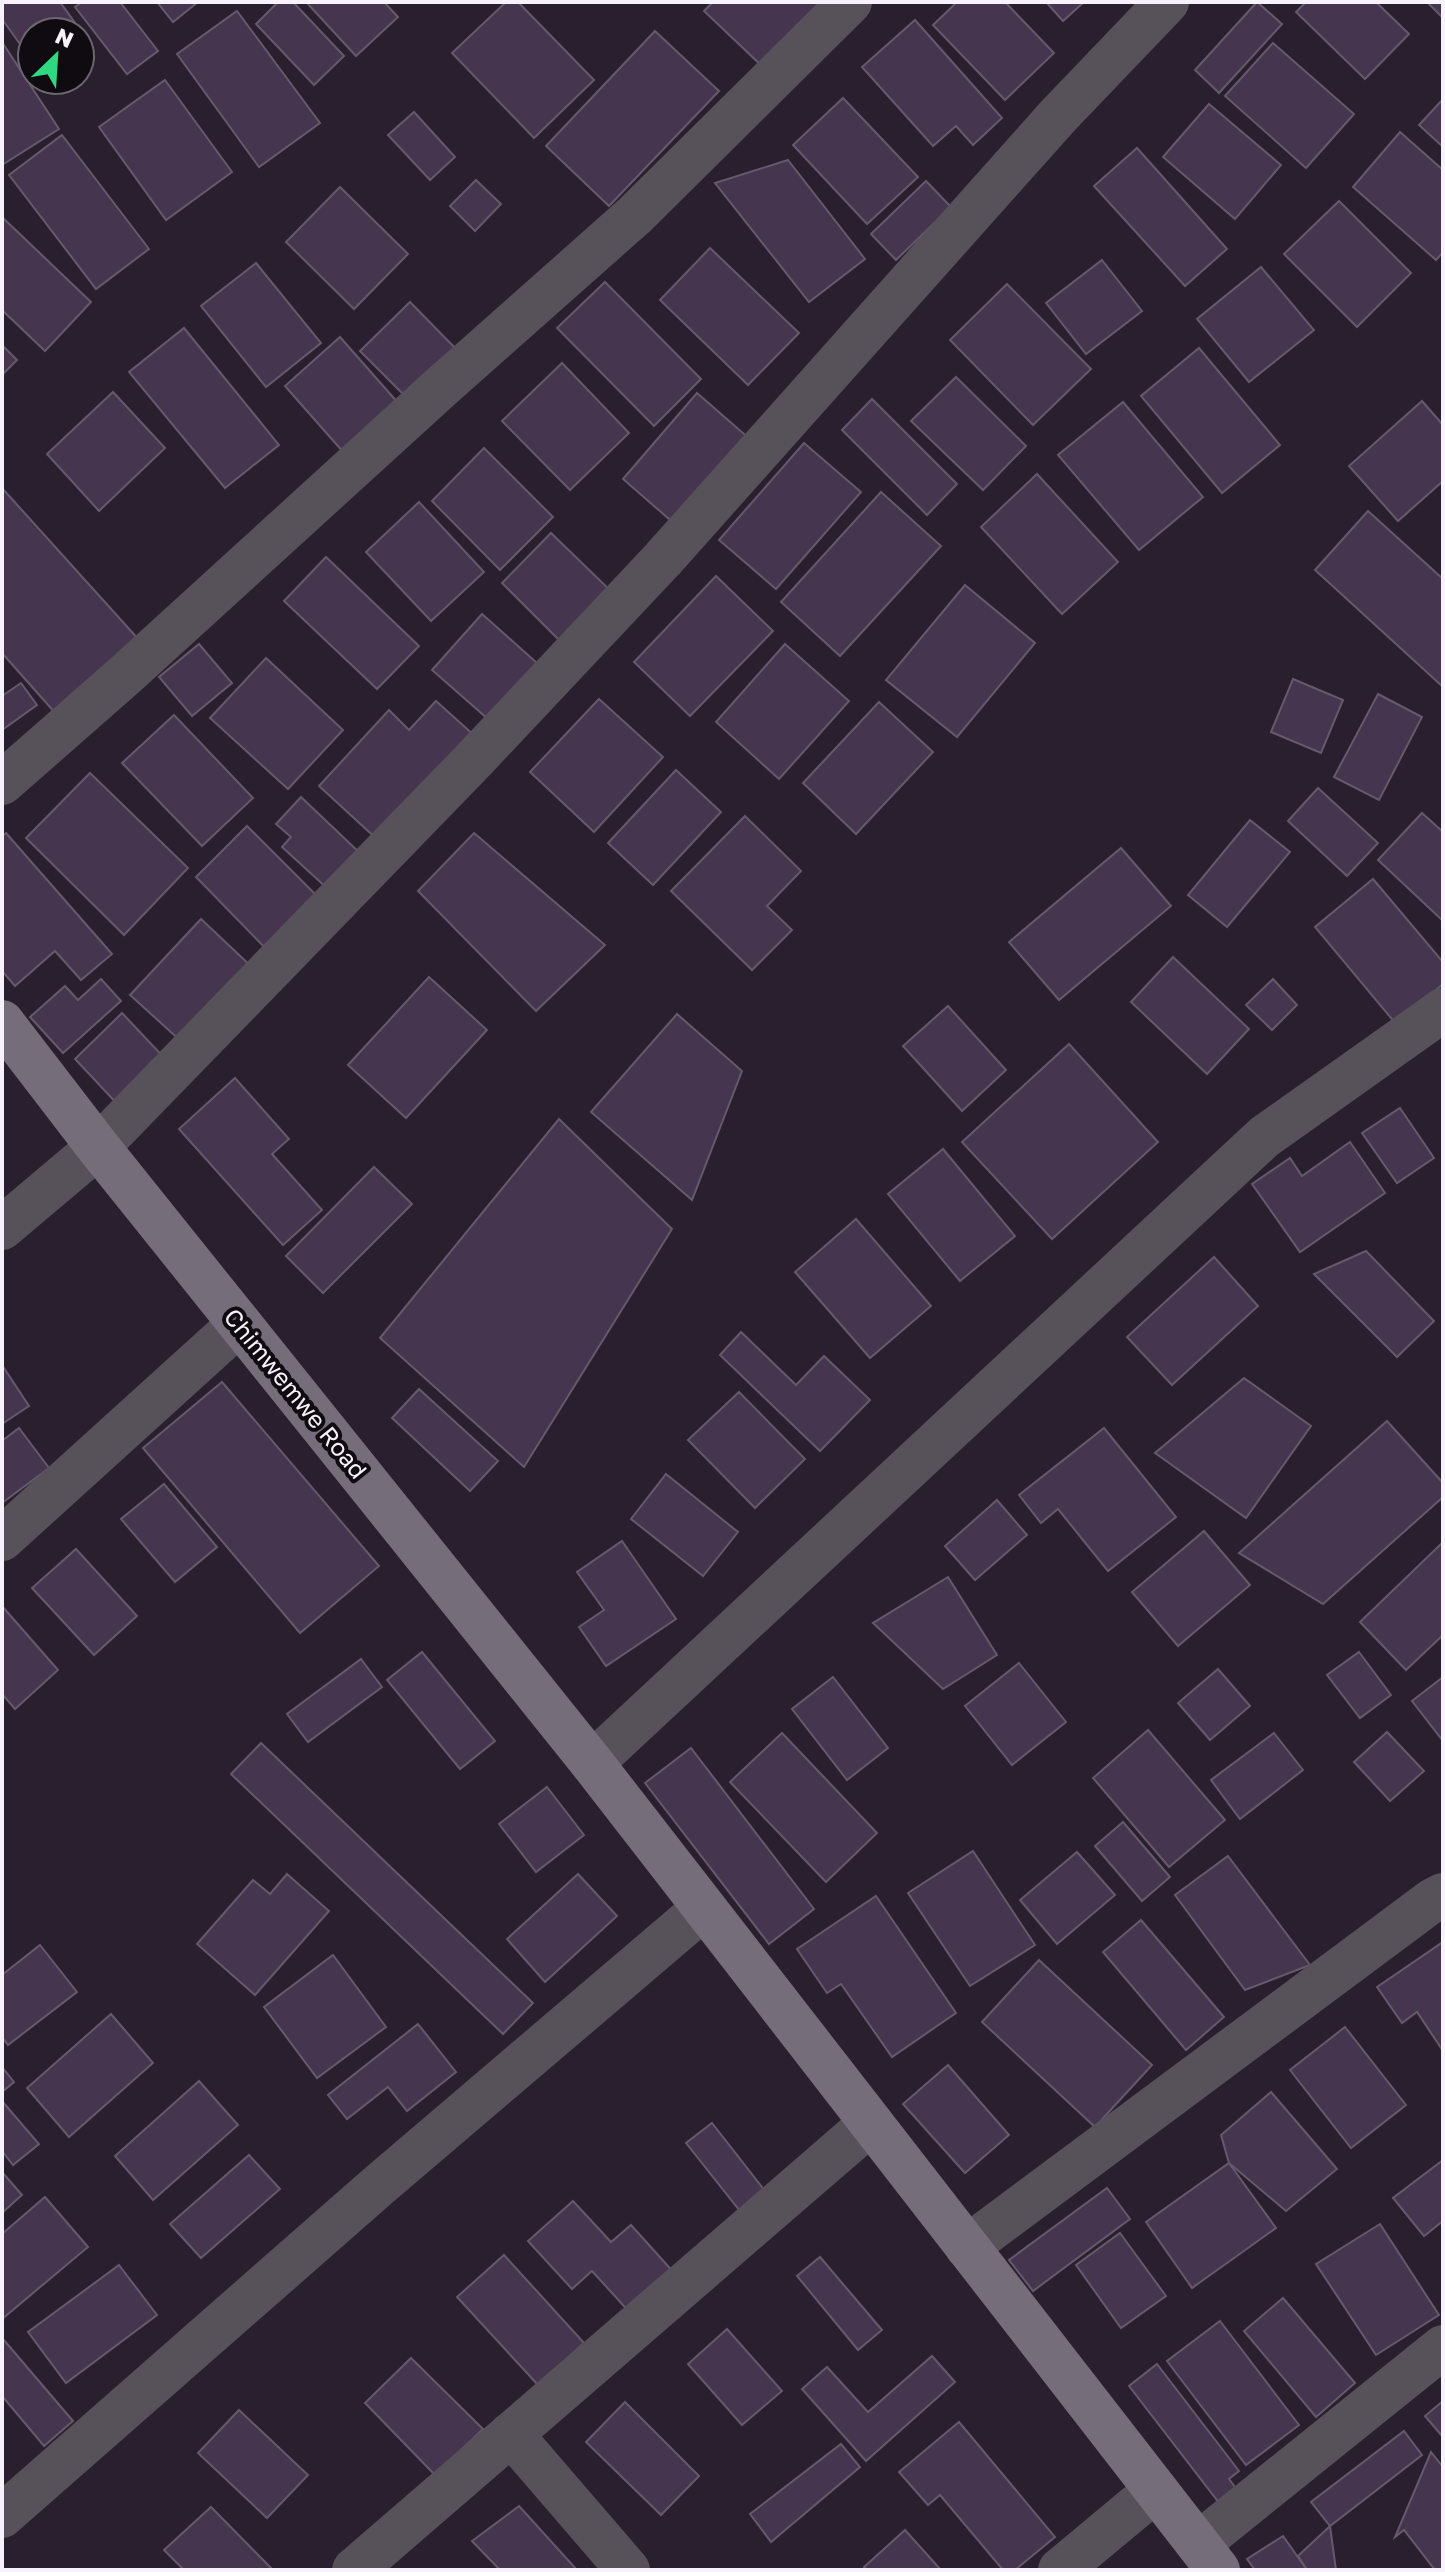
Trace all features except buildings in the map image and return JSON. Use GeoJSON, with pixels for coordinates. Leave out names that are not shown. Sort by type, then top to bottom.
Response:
{"type":"FeatureCollection","features":[{"type":"Feature","properties":{"kind":"main road","name":"Chimwemwe Road"},"geometry":{"type":"LineString","coordinates":[[2,1022],[98,1147],[592,1763],[1208,2557]]}},
{"type":"Feature","properties":{"kind":"street"},"geometry":{"type":"LineString","coordinates":[[2,783],[635,215],[850,2]]}},
{"type":"Feature","properties":{"kind":"street"},"geometry":{"type":"LineString","coordinates":[[2,1228],[98,1147],[469,765],[652,571],[1047,129],[1167,2]]}},
{"type":"Feature","properties":{"kind":"street"},"geometry":{"type":"LineString","coordinates":[[592,1763],[1264,1137],[1443,1010]]}},
{"type":"Feature","properties":{"kind":"street"},"geometry":{"type":"LineString","coordinates":[[2,1539],[239,1324]]}},
{"type":"Feature","properties":{"kind":"street"},"geometry":{"type":"LineString","coordinates":[[967,2247],[1443,1895]]}},
{"type":"Feature","properties":{"kind":"street"},"geometry":{"type":"LineString","coordinates":[[2,2516],[366,2196],[704,1908]]}},
{"type":"Feature","properties":{"kind":"street"},"geometry":{"type":"LineString","coordinates":[[354,2570],[871,2123]]}},
{"type":"Feature","properties":{"kind":"street"},"geometry":{"type":"LineString","coordinates":[[1208,2557],[1443,2347]]}},
{"type":"Feature","properties":{"kind":"street"},"geometry":{"type":"LineString","coordinates":[[511,2434],[628,2570]]}},
{"type":"Feature","properties":{"kind":"street"},"geometry":{"type":"LineString","coordinates":[[1060,2570],[1156,2490]]}}]}
